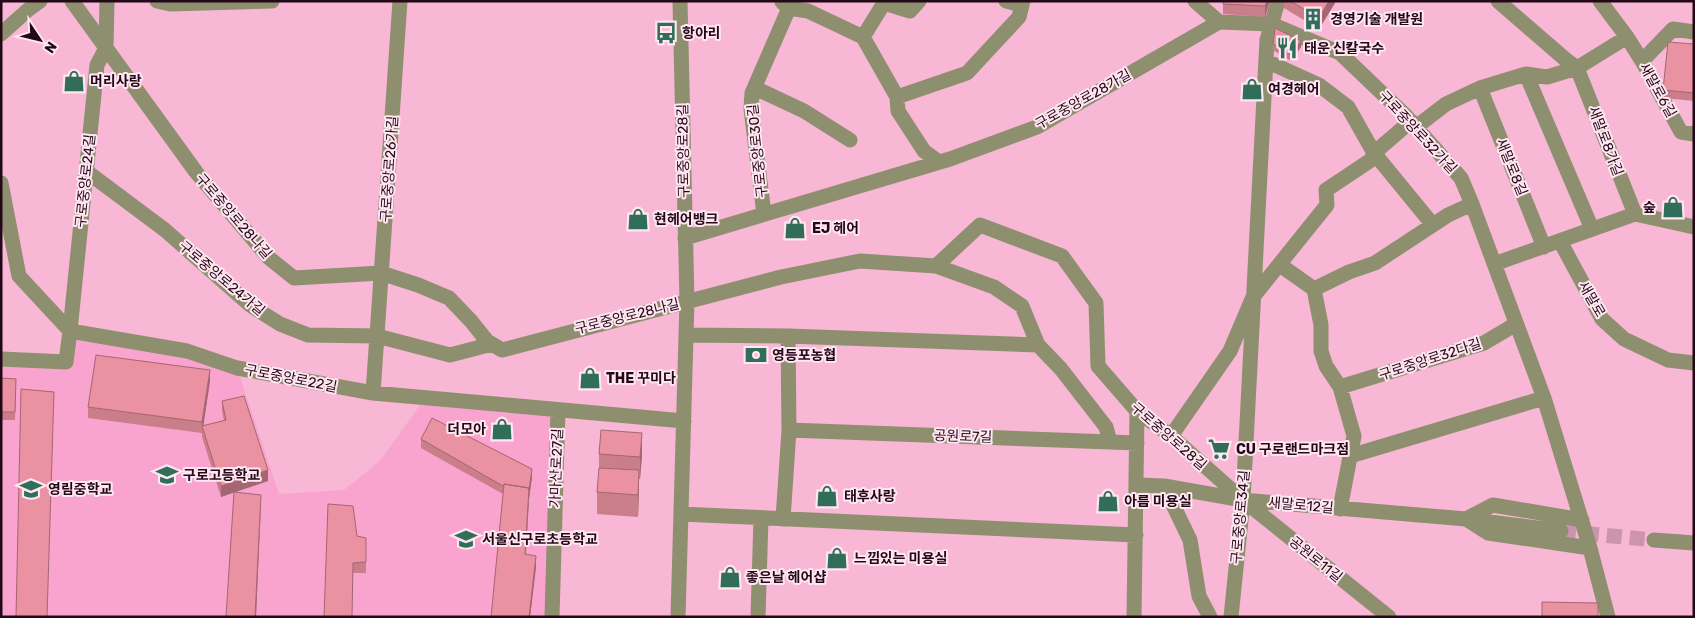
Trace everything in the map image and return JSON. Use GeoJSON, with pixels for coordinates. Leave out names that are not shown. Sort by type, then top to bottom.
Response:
{"type":"FeatureCollection","features":[{"type":"Feature","properties":{"kind":"street"},"geometry":{"type":"LineString","coordinates":[[72,1],[106,48]]}},
{"type":"Feature","properties":{"kind":"street","name":"구로중앙로24길"},"geometry":{"type":"LineString","coordinates":[[1,359],[66,362],[97,65],[106,48],[107,1]]}},
{"type":"Feature","properties":{"kind":"street"},"geometry":{"type":"LineString","coordinates":[[157,1],[170,4],[272,1]]}},
{"type":"Feature","properties":{"kind":"street","name":"구로중앙로26가길"},"geometry":{"type":"LineString","coordinates":[[373,394],[400,1]]}},
{"type":"Feature","properties":{"kind":"street","name":"구로중앙로28길"},"geometry":{"type":"LineString","coordinates":[[678,617],[687,301],[680,1]]}},
{"type":"Feature","properties":{"kind":"street"},"geometry":{"type":"LineString","coordinates":[[863,36],[884,3],[910,11],[919,1]]}},
{"type":"Feature","properties":{"kind":"street"},"geometry":{"type":"LineString","coordinates":[[897,97],[967,73],[1019,17],[1022,3],[1006,1]]}},
{"type":"Feature","properties":{"kind":"street"},"geometry":{"type":"LineString","coordinates":[[1195,1],[1219,22]]}},
{"type":"Feature","properties":{"kind":"street","name":"구로중앙로34길"},"geometry":{"type":"LineString","coordinates":[[1231,617],[1243,500],[1267,40],[1278,1]]}},
{"type":"Feature","properties":{"kind":"street","name":"새말로8가길"},"geometry":{"type":"LineString","coordinates":[[1498,1],[1577,68],[1635,214]]}},
{"type":"Feature","properties":{"kind":"street","name":"새말로6길"},"geometry":{"type":"LineString","coordinates":[[1606,3],[1642,61],[1681,132],[1694,134]]}},
{"type":"Feature","properties":{"kind":"street"},"geometry":{"type":"LineString","coordinates":[[1,34],[30,4]]}},
{"type":"Feature","properties":{"kind":"street"},"geometry":{"type":"LineString","coordinates":[[785,4],[808,11],[863,36],[897,97],[898,111],[924,151],[939,162]]}},
{"type":"Feature","properties":{"kind":"street","name":"구로중앙로30길"},"geometry":{"type":"LineString","coordinates":[[764,214],[751,109],[752,93],[785,4]]}},
{"type":"Feature","properties":{"kind":"street","name":"구로중앙로28가길"},"geometry":{"type":"LineString","coordinates":[[685,238],[939,162],[1037,126],[1219,22]]}},
{"type":"Feature","properties":{"kind":"street","name":"구로중앙로32가길"},"geometry":{"type":"LineString","coordinates":[[1219,22],[1272,24],[1340,53],[1413,124],[1461,178],[1544,398],[1582,520],[1608,617]]}},
{"type":"Feature","properties":{"kind":"street"},"geometry":{"type":"LineString","coordinates":[[1642,61],[1674,29],[1694,32]]}},
{"type":"Feature","properties":{"kind":"street"},"geometry":{"type":"LineString","coordinates":[[1413,124],[1446,104],[1480,88],[1526,74],[1547,77],[1577,68],[1627,37]]}},
{"type":"Feature","properties":{"kind":"street","name":"구로중앙로28나길"},"geometry":{"type":"LineString","coordinates":[[106,48],[196,172],[269,258],[294,278],[381,273],[418,285],[449,298],[488,341],[502,350],[687,301]]}},
{"type":"Feature","properties":{"kind":"street"},"geometry":{"type":"LineString","coordinates":[[1266,60],[1319,85],[1348,108],[1374,153],[1433,225]]}},
{"type":"Feature","properties":{"kind":"street"},"geometry":{"type":"LineString","coordinates":[[1526,74],[1592,230]]}},
{"type":"Feature","properties":{"kind":"street","name":"구로중앙로30길"},"geometry":{"type":"LineString","coordinates":[[755,88],[804,112],[850,140]]}},
{"type":"Feature","properties":{"kind":"street","name":"새말로8길"},"geometry":{"type":"LineString","coordinates":[[1480,88],[1544,247]]}},
{"type":"Feature","properties":{"kind":"street","name":"구로중앙로34길"},"geometry":{"type":"LineString","coordinates":[[1171,436],[1230,351],[1253,298],[1327,205],[1326,190],[1371,160],[1374,153],[1413,124]]}},
{"type":"Feature","properties":{"kind":"street","name":"구로중앙로24가길"},"geometry":{"type":"LineString","coordinates":[[86,171],[165,230],[250,305],[280,324],[308,335],[377,336]]}},
{"type":"Feature","properties":{"kind":"street"},"geometry":{"type":"LineString","coordinates":[[1,183],[19,276],[70,331]]}},
{"type":"Feature","properties":{"kind":"street"},"geometry":{"type":"LineString","coordinates":[[1314,289],[1349,272],[1375,263],[1448,215],[1472,204]]}},
{"type":"Feature","properties":{"kind":"street"},"geometry":{"type":"LineString","coordinates":[[1494,264],[1635,214],[1694,227]]}},
{"type":"Feature","properties":{"kind":"street","name":"구로중앙로28길"},"geometry":{"type":"LineString","coordinates":[[936,266],[980,225],[1062,256],[1096,303],[1098,366],[1137,411],[1171,436],[1243,500]]}},
{"type":"Feature","properties":{"kind":"street","name":"새말로"},"geometry":{"type":"LineString","coordinates":[[1560,241],[1602,319],[1624,339],[1668,360],[1694,363]]}},
{"type":"Feature","properties":{"kind":"street"},"geometry":{"type":"LineString","coordinates":[[687,301],[781,277],[860,261],[936,266],[994,287],[1022,306],[1038,345],[1061,368],[1106,427],[1110,442]]}},
{"type":"Feature","properties":{"kind":"street"},"geometry":{"type":"LineString","coordinates":[[1280,265],[1314,289],[1321,325],[1321,351],[1326,366],[1340,387],[1354,436],[1340,509]]}},
{"type":"Feature","properties":{"kind":"street","name":"구로중앙로32다길"},"geometry":{"type":"LineString","coordinates":[[1340,387],[1484,343],[1516,324]]}},
{"type":"Feature","properties":{"kind":"street","name":"구로중앙로22길"},"geometry":{"type":"LineString","coordinates":[[70,331],[187,351],[237,368],[373,394],[684,421]]}},
{"type":"Feature","properties":{"kind":"street"},"geometry":{"type":"LineString","coordinates":[[686,335],[788,336],[1038,345]]}},
{"type":"Feature","properties":{"kind":"street"},"geometry":{"type":"LineString","coordinates":[[377,336],[450,355],[492,344]]}},
{"type":"Feature","properties":{"kind":"street"},"geometry":{"type":"LineString","coordinates":[[783,519],[789,430],[788,336]]}},
{"type":"Feature","properties":{"kind":"street"},"geometry":{"type":"LineString","coordinates":[[1350,456],[1544,398]]}},
{"type":"Feature","properties":{"kind":"street","name":"가마산로27길"},"geometry":{"type":"LineString","coordinates":[[552,617],[558,410]]}},
{"type":"Feature","properties":{"kind":"street"},"geometry":{"type":"LineString","coordinates":[[1134,617],[1137,411]]}},
{"type":"Feature","properties":{"kind":"street","name":"공원로7길"},"geometry":{"type":"LineString","coordinates":[[789,430],[1137,443]]}},
{"type":"Feature","properties":{"kind":"street","name":"새말로12길"},"geometry":{"type":"LineString","coordinates":[[1137,485],[1164,486],[1243,500],[1466,519],[1561,532]]}},
{"type":"Feature","properties":{"kind":"street"},"geometry":{"type":"LineString","coordinates":[[1164,486],[1190,540],[1199,596],[1210,617]]}},
{"type":"Feature","properties":{"kind":"street","name":"공원로11길"},"geometry":{"type":"LineString","coordinates":[[1243,500],[1389,617]]}},
{"type":"Feature","properties":{"kind":"street"},"geometry":{"type":"LineString","coordinates":[[1466,519],[1493,505],[1582,520]]}},
{"type":"Feature","properties":{"kind":"street"},"geometry":{"type":"LineString","coordinates":[[681,514],[1136,535]]}},
{"type":"Feature","properties":{"kind":"street"},"geometry":{"type":"LineString","coordinates":[[758,617],[761,518]]}},
{"type":"Feature","properties":{"kind":"street","name":"새말로12길"},"geometry":{"type":"LineString","coordinates":[[1466,519],[1488,533],[1590,548]]}},
{"type":"Feature","properties":{"kind":"street"},"geometry":{"type":"LineString","coordinates":[[1654,540],[1694,543]]}},
{"type":"Feature","properties":{"kind":"shaded area"},"geometry":{"type":"Polygon","coordinates":[[[70,331],[237,368],[279,494],[344,490],[380,461],[425,398],[558,410],[552,617],[1,617],[1,359],[65,362],[70,331]]]}},
{"type":"Feature","properties":{"kind":"building"},"geometry":{"type":"Polygon","coordinates":[[[1223,1],[1267,1],[1265,6],[1223,4],[1223,1]]]}},
{"type":"Feature","properties":{"kind":"building"},"geometry":{"type":"Polygon","coordinates":[[[1290,1],[1329,1],[1319,18],[1290,1]]]}},
{"type":"Feature","properties":{"kind":"building","name":"태운 신칼국수"},"geometry":{"type":"Polygon","coordinates":[[[1275,28],[1301,41],[1291,55],[1273,44],[1275,28]]]}},
{"type":"Feature","properties":{"kind":"building"},"geometry":{"type":"Polygon","coordinates":[[[1668,42],[1694,44],[1694,93],[1663,90],[1668,42]]]}},
{"type":"Feature","properties":{"kind":"building"},"geometry":{"type":"Polygon","coordinates":[[[96,355],[210,370],[202,422],[88,407],[96,355]]]}},
{"type":"Feature","properties":{"kind":"building"},"geometry":{"type":"Polygon","coordinates":[[[1,378],[16,379],[15,412],[1,412],[1,378]]]}},
{"type":"Feature","properties":{"kind":"building"},"geometry":{"type":"Polygon","coordinates":[[[21,389],[54,392],[47,617],[16,617],[21,389]]]}},
{"type":"Feature","properties":{"kind":"building"},"geometry":{"type":"Polygon","coordinates":[[[244,396],[268,470],[221,486],[202,426],[226,420],[222,401],[244,396]]]}},
{"type":"Feature","properties":{"kind":"building"},"geometry":{"type":"Polygon","coordinates":[[[432,418],[532,469],[529,490],[529,488],[504,484],[503,486],[421,439],[432,418]]]}},
{"type":"Feature","properties":{"kind":"building"},"geometry":{"type":"Polygon","coordinates":[[[601,430],[642,433],[640,457],[599,454],[601,430]]]}},
{"type":"Feature","properties":{"kind":"building"},"geometry":{"type":"Polygon","coordinates":[[[599,468],[639,470],[638,495],[597,492],[599,468]]]}},
{"type":"Feature","properties":{"kind":"building"},"geometry":{"type":"Polygon","coordinates":[[[504,484],[529,488],[525,554],[536,556],[529,617],[491,617],[504,484]]]}},
{"type":"Feature","properties":{"kind":"building"},"geometry":{"type":"Polygon","coordinates":[[[234,492],[261,495],[255,617],[226,617],[234,492]]]}},
{"type":"Feature","properties":{"kind":"building"},"geometry":{"type":"Polygon","coordinates":[[[328,504],[353,506],[357,536],[366,538],[366,562],[353,563],[352,617],[324,617],[328,504]]]}},
{"type":"Feature","properties":{"kind":"building"},"geometry":{"type":"Polygon","coordinates":[[[1542,602],[1598,603],[1598,617],[1542,617],[1542,602]]]}},
{"type":"Feature","properties":{"kind":"tunnel"},"geometry":{"type":"LineString","coordinates":[[1561,531],[1654,540]]}},
{"type":"Feature","properties":{"kind":"place","name":"경영기술 개발원"},"geometry":{"type":"Point","coordinates":[1313,19]}},
{"type":"Feature","properties":{"kind":"place","name":"항아리"},"geometry":{"type":"Point","coordinates":[666,33]}},
{"type":"Feature","properties":{"kind":"place","name":"태운 신칼국수"},"geometry":{"type":"Point","coordinates":[1287,48]}},
{"type":"Feature","properties":{"kind":"place","name":"머리사랑"},"geometry":{"type":"Point","coordinates":[74,81]}},
{"type":"Feature","properties":{"kind":"place","name":"여경헤어"},"geometry":{"type":"Point","coordinates":[1252,89]}},
{"type":"Feature","properties":{"kind":"place","name":"숲"},"geometry":{"type":"Point","coordinates":[1673,207]}},
{"type":"Feature","properties":{"kind":"place","name":"현헤어뱅크"},"geometry":{"type":"Point","coordinates":[638,219]}},
{"type":"Feature","properties":{"kind":"place","name":"EJ 헤어"},"geometry":{"type":"Point","coordinates":[795,228]}},
{"type":"Feature","properties":{"kind":"place","name":"영등포농협"},"geometry":{"type":"Point","coordinates":[756,355]}},
{"type":"Feature","properties":{"kind":"place","name":"THE 꾸미다"},"geometry":{"type":"Point","coordinates":[590,378]}},
{"type":"Feature","properties":{"kind":"place","name":"더모아"},"geometry":{"type":"Point","coordinates":[502,429]}},
{"type":"Feature","properties":{"kind":"place","name":"CU 구로랜드마크점"},"geometry":{"type":"Point","coordinates":[1219,449]}},
{"type":"Feature","properties":{"kind":"place","name":"구로고등학교"},"geometry":{"type":"Point","coordinates":[167,475]}},
{"type":"Feature","properties":{"kind":"place","name":"영림중학교"},"geometry":{"type":"Point","coordinates":[31,489]}},
{"type":"Feature","properties":{"kind":"place","name":"태후사랑"},"geometry":{"type":"Point","coordinates":[827,496]}},
{"type":"Feature","properties":{"kind":"place","name":"아름 미용실"},"geometry":{"type":"Point","coordinates":[1108,501]}},
{"type":"Feature","properties":{"kind":"place","name":"서울신구로초등학교"},"geometry":{"type":"Point","coordinates":[466,539]}},
{"type":"Feature","properties":{"kind":"place","name":"느낌있는 미용실"},"geometry":{"type":"Point","coordinates":[837,558]}},
{"type":"Feature","properties":{"kind":"place","name":"좋은날 헤어샵"},"geometry":{"type":"Point","coordinates":[730,577]}}]}
